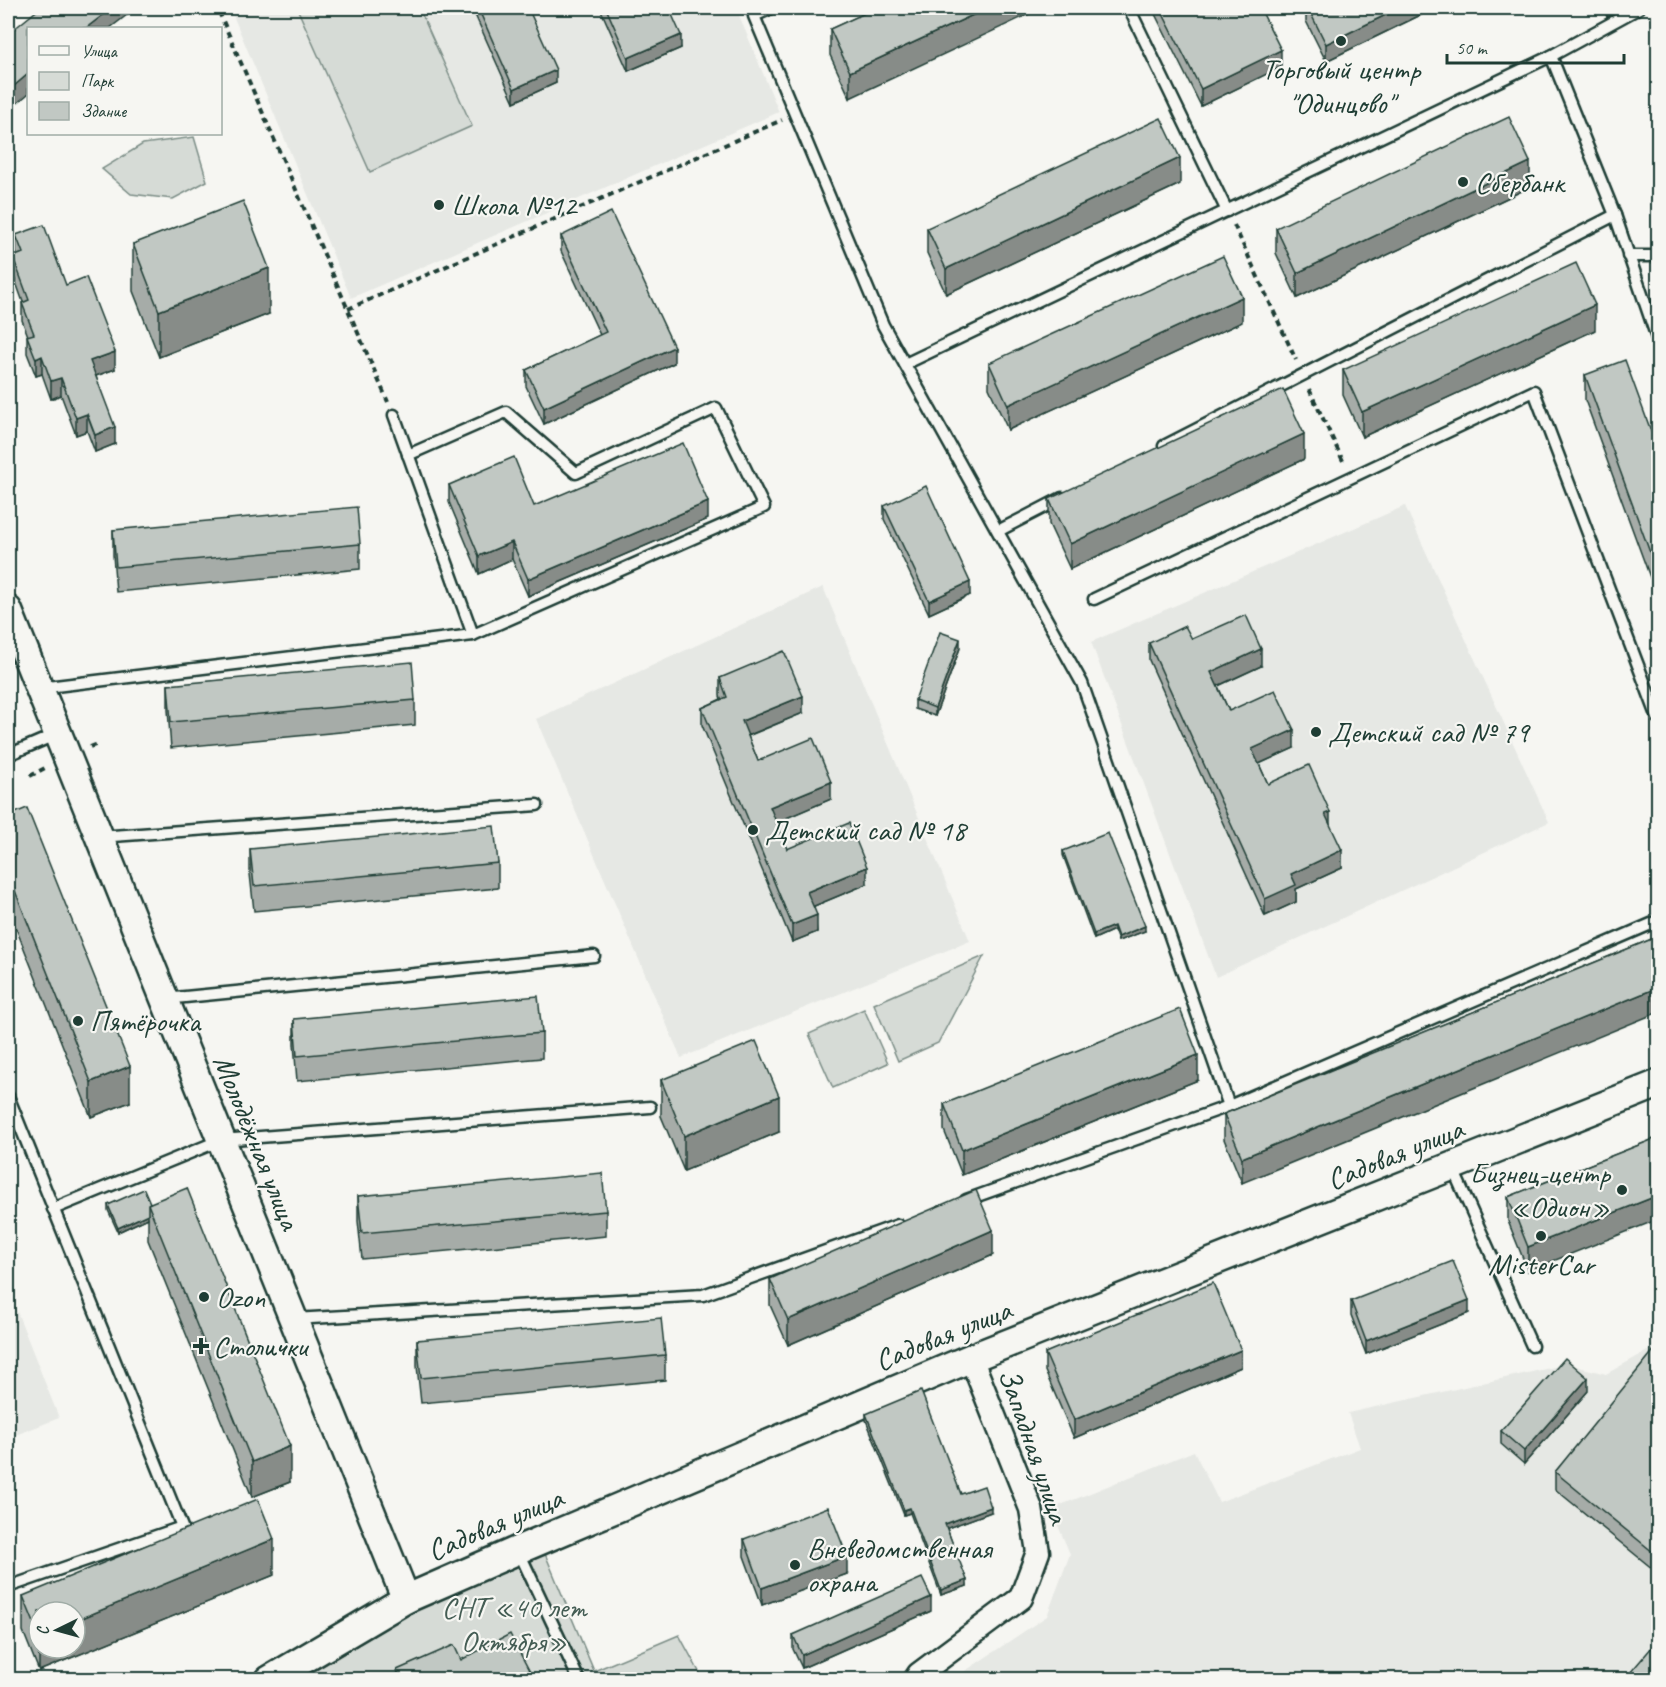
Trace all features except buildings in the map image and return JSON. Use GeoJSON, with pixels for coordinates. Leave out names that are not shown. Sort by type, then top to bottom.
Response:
{"type":"FeatureCollection","features":[{"type":"Feature","properties":{"kind":"street","name":"Молодёжная улица"},"geometry":{"type":"LineString","coordinates":[[8,610],[406,1599]]}},
{"type":"Feature","properties":{"kind":"street","name":"Садовая улица"},"geometry":{"type":"LineString","coordinates":[[269,1680],[406,1599],[518,1550],[971,1358],[1659,1084]]}},
{"type":"Feature","properties":{"kind":"street","name":"Западная улица"},"geometry":{"type":"LineString","coordinates":[[915,1680],[919,1674],[1021,1598],[1038,1552],[1031,1509],[971,1358]]}},
{"type":"Feature","properties":{"kind":"lane"},"geometry":{"type":"LineString","coordinates":[[772,8],[754,16],[884,325],[1082,682],[1229,1106]]}},
{"type":"Feature","properties":{"kind":"lane"},"geometry":{"type":"LineString","coordinates":[[1129,8],[1227,211]]}},
{"type":"Feature","properties":{"kind":"lane"},"geometry":{"type":"LineString","coordinates":[[905,364],[1551,56],[1639,8]]}},
{"type":"Feature","properties":{"kind":"lane"},"geometry":{"type":"LineString","coordinates":[[1551,56],[1615,215],[1659,341]]}},
{"type":"Feature","properties":{"kind":"lane"},"geometry":{"type":"LineString","coordinates":[[1155,450],[1615,215]]}},
{"type":"Feature","properties":{"kind":"lane"},"geometry":{"type":"LineString","coordinates":[[1628,256],[1659,256]]}},
{"type":"Feature","properties":{"kind":"lane"},"geometry":{"type":"LineString","coordinates":[[1094,599],[1534,391],[1659,718]]}},
{"type":"Feature","properties":{"kind":"lane"},"geometry":{"type":"LineString","coordinates":[[39,688],[473,635],[764,507],[716,408],[576,473],[506,412],[408,455]]}},
{"type":"Feature","properties":{"kind":"lane"},"geometry":{"type":"LineString","coordinates":[[394,414],[473,635]]}},
{"type":"Feature","properties":{"kind":"lane"},"geometry":{"type":"LineString","coordinates":[[998,531],[1071,493]]}},
{"type":"Feature","properties":{"kind":"lane"},"geometry":{"type":"LineString","coordinates":[[8,755],[57,734]]}},
{"type":"Feature","properties":{"kind":"lane"},"geometry":{"type":"LineString","coordinates":[[99,837],[537,805]]}},
{"type":"Feature","properties":{"kind":"lane"},"geometry":{"type":"LineString","coordinates":[[960,1202],[1229,1106],[1659,921]]}},
{"type":"Feature","properties":{"kind":"lane"},"geometry":{"type":"LineString","coordinates":[[165,999],[594,956]]}},
{"type":"Feature","properties":{"kind":"lane"},"geometry":{"type":"LineString","coordinates":[[8,1096],[182,1527],[8,1587]]}},
{"type":"Feature","properties":{"kind":"lane"},"geometry":{"type":"LineString","coordinates":[[53,1209],[221,1140],[650,1107]]}},
{"type":"Feature","properties":{"kind":"lane"},"geometry":{"type":"LineString","coordinates":[[1452,1167],[1532,1346]]}},
{"type":"Feature","properties":{"kind":"lane"},"geometry":{"type":"LineString","coordinates":[[293,1319],[703,1295],[904,1222]]}},
{"type":"Feature","properties":{"kind":"lane"},"geometry":{"type":"LineString","coordinates":[[518,1550],[579,1680]]}},
{"type":"Feature","properties":{"kind":"path"},"geometry":{"type":"LineString","coordinates":[[219,12],[394,414]]}},
{"type":"Feature","properties":{"kind":"path"},"geometry":{"type":"LineString","coordinates":[[348,309],[795,114]]}},
{"type":"Feature","properties":{"kind":"path"},"geometry":{"type":"LineString","coordinates":[[1227,211],[1351,478]]}},
{"type":"Feature","properties":{"kind":"shaded area","name":"Школа №12"},"geometry":{"type":"Polygon","coordinates":[[[230,8],[736,8],[779,112],[351,298],[230,8]]]}},
{"type":"Feature","properties":{"kind":"shaded area","name":"Детский сад № 79"},"geometry":{"type":"Polygon","coordinates":[[[1405,506],[1549,822],[1216,977],[1091,642],[1405,506]]]}},
{"type":"Feature","properties":{"kind":"shaded area","name":"Детский сад № 18"},"geometry":{"type":"Polygon","coordinates":[[[823,587],[970,941],[681,1058],[536,719],[823,587]]]}},
{"type":"Feature","properties":{"kind":"shaded area"},"geometry":{"type":"Polygon","coordinates":[[[8,1289],[59,1418],[8,1438],[8,1289]]]}},
{"type":"Feature","properties":{"kind":"shaded area"},"geometry":{"type":"Polygon","coordinates":[[[1658,1345],[1658,1679],[952,1680],[1047,1616],[1070,1554],[1051,1509],[1194,1451],[1219,1502],[1360,1448],[1348,1413],[1568,1364],[1606,1374],[1658,1345]]]}},
{"type":"Feature","properties":{"kind":"green space"},"geometry":{"type":"Polygon","coordinates":[[[297,8],[419,8],[472,126],[370,172],[297,8]]]}},
{"type":"Feature","properties":{"kind":"green space"},"geometry":{"type":"Polygon","coordinates":[[[194,137],[207,181],[173,199],[131,194],[102,169],[143,144],[194,137]]]}},
{"type":"Feature","properties":{"kind":"green space"},"geometry":{"type":"Polygon","coordinates":[[[984,956],[938,1043],[898,1061],[874,1004],[984,956]]]}},
{"type":"Feature","properties":{"kind":"green space"},"geometry":{"type":"Polygon","coordinates":[[[864,1009],[888,1063],[833,1088],[809,1034],[864,1009]]]}},
{"type":"Feature","properties":{"kind":"green space","name":"СНТ «40 лет Октября»"},"geometry":{"type":"Polygon","coordinates":[[[543,1549],[594,1671],[679,1635],[703,1679],[299,1680],[414,1611],[543,1549]]]}},
{"type":"Feature","properties":{"kind":"place","name":"Торговый центр \"Одинцово\""},"geometry":{"type":"Point","coordinates":[1341,41]}},
{"type":"Feature","properties":{"kind":"place","name":"Сбербанк"},"geometry":{"type":"Point","coordinates":[1463,182]}},
{"type":"Feature","properties":{"kind":"place","name":"Школа №12"},"geometry":{"type":"Point","coordinates":[439,205]}},
{"type":"Feature","properties":{"kind":"place","name":"Детский сад № 79"},"geometry":{"type":"Point","coordinates":[1316,732]}},
{"type":"Feature","properties":{"kind":"place","name":"Детский сад № 18"},"geometry":{"type":"Point","coordinates":[753,830]}},
{"type":"Feature","properties":{"kind":"place","name":"Пятёрочка"},"geometry":{"type":"Point","coordinates":[78,1021]}},
{"type":"Feature","properties":{"kind":"place","name":"Бизнец-центр «Одион»"},"geometry":{"type":"Point","coordinates":[1622,1190]}},
{"type":"Feature","properties":{"kind":"place","name":"MisterCar"},"geometry":{"type":"Point","coordinates":[1541,1236]}},
{"type":"Feature","properties":{"kind":"place","name":"Ozon"},"geometry":{"type":"Point","coordinates":[204,1297]}},
{"type":"Feature","properties":{"kind":"place","name":"Столички"},"geometry":{"type":"Point","coordinates":[201,1346]}},
{"type":"Feature","properties":{"kind":"place","name":"Вневедомственная охрана"},"geometry":{"type":"Point","coordinates":[795,1565]}}]}
